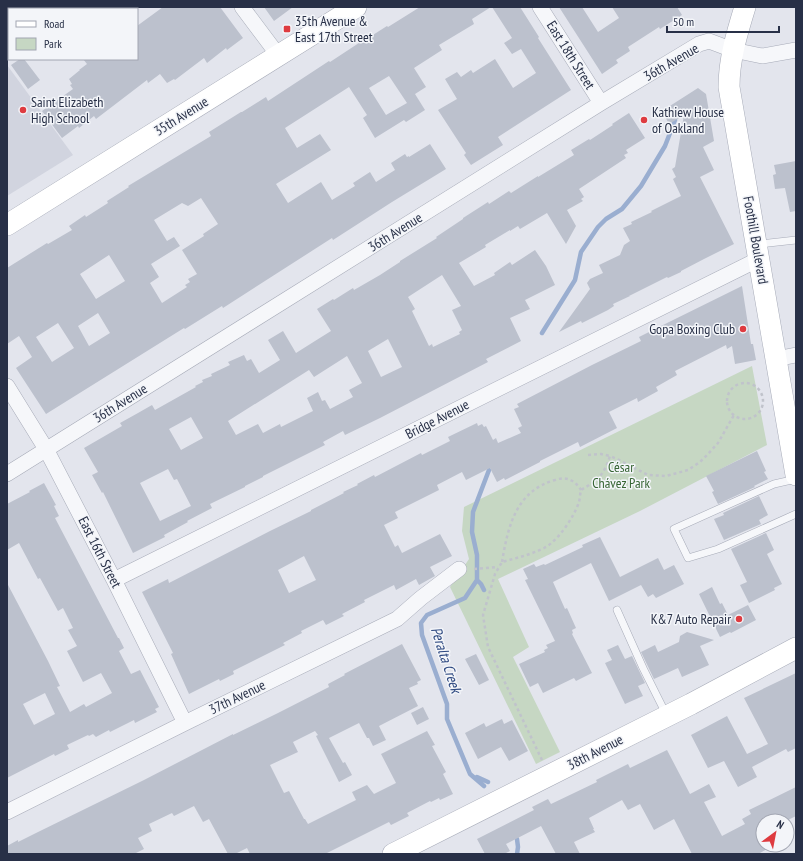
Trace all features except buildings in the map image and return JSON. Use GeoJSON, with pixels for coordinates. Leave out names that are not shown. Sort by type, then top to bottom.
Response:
{"type":"FeatureCollection","features":[{"type":"Feature","properties":{"kind":"main road","name":"35th Avenue"},"geometry":{"type":"LineString","coordinates":[[7,225],[356,7]]}},
{"type":"Feature","properties":{"kind":"main road","name":"Foothill Boulevard"},"geometry":{"type":"LineString","coordinates":[[745,7],[730,63],[730,87],[758,252],[786,357],[796,474]]}},
{"type":"Feature","properties":{"kind":"main road","name":"38th Avenue"},"geometry":{"type":"LineString","coordinates":[[393,854],[667,716],[796,648]]}},
{"type":"Feature","properties":{"kind":"street"},"geometry":{"type":"LineString","coordinates":[[242,7],[278,55]]}},
{"type":"Feature","properties":{"kind":"street","name":"East 18th Street"},"geometry":{"type":"LineString","coordinates":[[540,7],[601,103]]}},
{"type":"Feature","properties":{"kind":"street","name":"36th Avenue"},"geometry":{"type":"LineString","coordinates":[[7,474],[601,103],[699,44],[709,41],[733,50],[762,56],[796,50]]}},
{"type":"Feature","properties":{"kind":"street","name":"Bridge Avenue"},"geometry":{"type":"LineString","coordinates":[[114,580],[758,252]]}},
{"type":"Feature","properties":{"kind":"street","name":"East 16th Street"},"geometry":{"type":"LineString","coordinates":[[7,386],[46,449],[114,580],[185,723]]}},
{"type":"Feature","properties":{"kind":"street","name":"37th Avenue"},"geometry":{"type":"LineString","coordinates":[[7,812],[396,619],[459,569]]}},
{"type":"Feature","properties":{"kind":"lane"},"geometry":{"type":"LineString","coordinates":[[758,252],[796,240]]}},
{"type":"Feature","properties":{"kind":"lane"},"geometry":{"type":"LineString","coordinates":[[796,479],[777,483],[674,529],[688,558],[718,549],[796,514]]}},
{"type":"Feature","properties":{"kind":"lane"},"geometry":{"type":"LineString","coordinates":[[617,610],[643,668],[667,716]]}},
{"type":"Feature","properties":{"kind":"path"},"geometry":{"type":"LineString","coordinates":[[745,383],[757,387],[761,392],[764,403],[759,413],[749,419],[738,418],[734,415],[730,410],[727,398],[734,387],[745,383]]}},
{"type":"Feature","properties":{"kind":"path"},"geometry":{"type":"LineString","coordinates":[[588,454],[610,456],[648,475],[666,476],[688,470],[700,462],[718,443],[734,415]]}},
{"type":"Feature","properties":{"kind":"path"},"geometry":{"type":"LineString","coordinates":[[581,490],[599,477],[606,467],[610,456]]}},
{"type":"Feature","properties":{"kind":"path"},"geometry":{"type":"LineString","coordinates":[[502,562],[525,556],[545,548],[557,538],[566,527],[579,502],[581,490],[577,484],[569,479],[559,478],[537,487],[523,500],[513,516],[502,562],[495,574],[483,615],[488,647],[549,775]]}},
{"type":"Feature","properties":{"kind":"path"},"geometry":{"type":"LineString","coordinates":[[459,569],[499,567]]}},
{"type":"Feature","properties":{"kind":"shaded area","name":"Saint Elizabeth High School"},"geometry":{"type":"Polygon","coordinates":[[[7,65],[73,155],[7,196],[7,65]]]}},
{"type":"Feature","properties":{"kind":"green space","name":"César Chávez Park"},"geometry":{"type":"Polygon","coordinates":[[[752,366],[767,445],[640,511],[498,579],[529,647],[513,657],[560,752],[536,764],[450,587],[469,559],[462,531],[464,507],[752,366]]]}},
{"type":"Feature","properties":{"kind":"waterway","name":"Peralta Creek"},"geometry":{"type":"LineString","coordinates":[[542,333],[575,280],[581,252],[598,227],[606,219],[622,209],[641,186],[665,146],[675,120]]}},
{"type":"Feature","properties":{"kind":"waterway","name":"Peralta Creek"},"geometry":{"type":"LineString","coordinates":[[484,786],[470,774],[447,719],[447,704],[422,635],[421,623],[427,615],[465,598],[477,580],[477,555],[472,532],[473,512],[489,470]]}},
{"type":"Feature","properties":{"kind":"waterway","name":"Peralta Creek"},"geometry":{"type":"LineString","coordinates":[[477,580],[484,590]]}},
{"type":"Feature","properties":{"kind":"waterway","name":"Peralta Creek"},"geometry":{"type":"LineString","coordinates":[[477,777],[488,782]]}},
{"type":"Feature","properties":{"kind":"waterway","name":"Peralta Creek"},"geometry":{"type":"LineString","coordinates":[[517,839],[517,854]]}},
{"type":"Feature","properties":{"kind":"place","name":"35th Avenue & East 17th Street"},"geometry":{"type":"Point","coordinates":[287,29]}},
{"type":"Feature","properties":{"kind":"place","name":"Saint Elizabeth High School"},"geometry":{"type":"Point","coordinates":[23,110]}},
{"type":"Feature","properties":{"kind":"place","name":"Kathiew House of Oakland"},"geometry":{"type":"Point","coordinates":[644,120]}},
{"type":"Feature","properties":{"kind":"place","name":"Gopa Boxing Club"},"geometry":{"type":"Point","coordinates":[743,329]}},
{"type":"Feature","properties":{"kind":"place","name":"K&7 Auto Repair"},"geometry":{"type":"Point","coordinates":[739,619]}}]}
